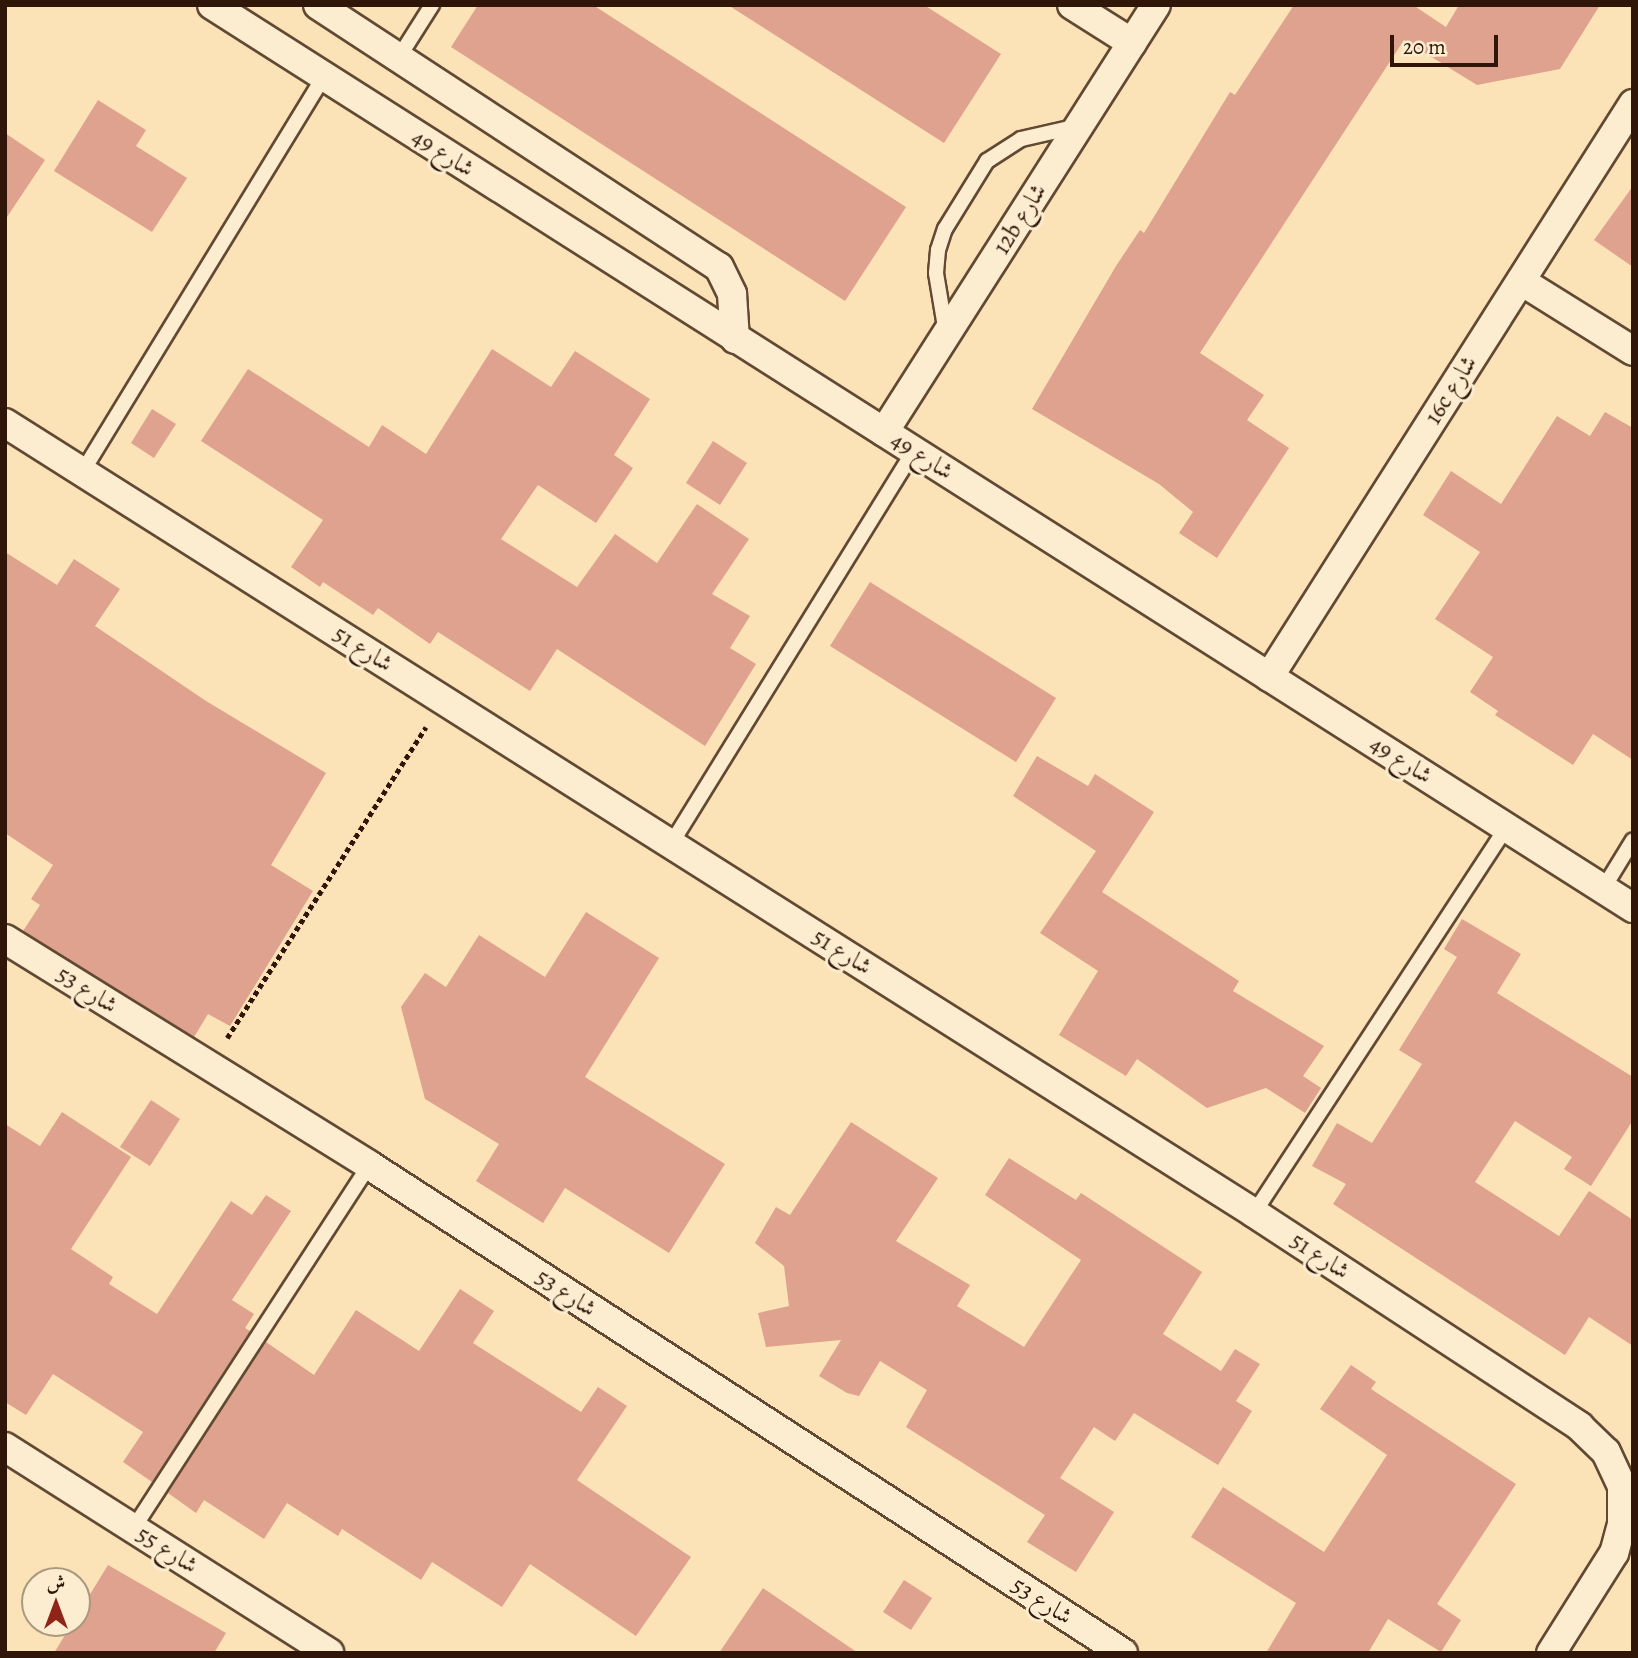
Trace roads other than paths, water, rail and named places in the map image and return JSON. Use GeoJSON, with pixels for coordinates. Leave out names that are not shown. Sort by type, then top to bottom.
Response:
{"type":"FeatureCollection","features":[{"type":"Feature","properties":{"kind":"street","name":"شارع 49"},"geometry":{"type":"LineString","coordinates":[[212,5],[1633,908]]}},
{"type":"Feature","properties":{"kind":"street"},"geometry":{"type":"LineString","coordinates":[[318,5],[719,267],[732,294],[735,338]]}},
{"type":"Feature","properties":{"kind":"street"},"geometry":{"type":"LineString","coordinates":[[1072,5],[1132,43]]}},
{"type":"Feature","properties":{"kind":"street","name":"12b شارع"},"geometry":{"type":"LineString","coordinates":[[884,432],[1156,5]]}},
{"type":"Feature","properties":{"kind":"street","name":"16c شارع"},"geometry":{"type":"LineString","coordinates":[[1269,677],[1633,104]]}},
{"type":"Feature","properties":{"kind":"street"},"geometry":{"type":"LineString","coordinates":[[1521,281],[1633,351]]}},
{"type":"Feature","properties":{"kind":"street","name":"شارع 51"},"geometry":{"type":"LineString","coordinates":[[5,423],[1254,1213],[1579,1426],[1606,1452],[1622,1486],[1628,1521],[1614,1553],[1551,1653]]}},
{"type":"Feature","properties":{"kind":"street","name":"شارع 53"},"geometry":{"type":"LineString","coordinates":[[5,939],[369,1165],[1123,1653]]}},
{"type":"Feature","properties":{"kind":"street","name":"شارع 55"},"geometry":{"type":"LineString","coordinates":[[5,1447],[329,1653]]}},
{"type":"Feature","properties":{"kind":"lane"},"geometry":{"type":"LineString","coordinates":[[399,57],[432,5]]}},
{"type":"Feature","properties":{"kind":"lane"},"geometry":{"type":"LineString","coordinates":[[83,471],[324,76]]}},
{"type":"Feature","properties":{"kind":"lane"},"geometry":{"type":"LineString","coordinates":[[946,335],[936,273],[938,250],[945,229],[987,161],[1021,139],[1079,126]]}},
{"type":"Feature","properties":{"kind":"lane"},"geometry":{"type":"LineString","coordinates":[[671,844],[914,450]]}},
{"type":"Feature","properties":{"kind":"lane"},"geometry":{"type":"LineString","coordinates":[[1254,1213],[1506,828]]}},
{"type":"Feature","properties":{"kind":"lane"},"geometry":{"type":"LineString","coordinates":[[1603,889],[1633,839]]}},
{"type":"Feature","properties":{"kind":"lane"},"geometry":{"type":"LineString","coordinates":[[133,1529],[369,1165]]}}]}
